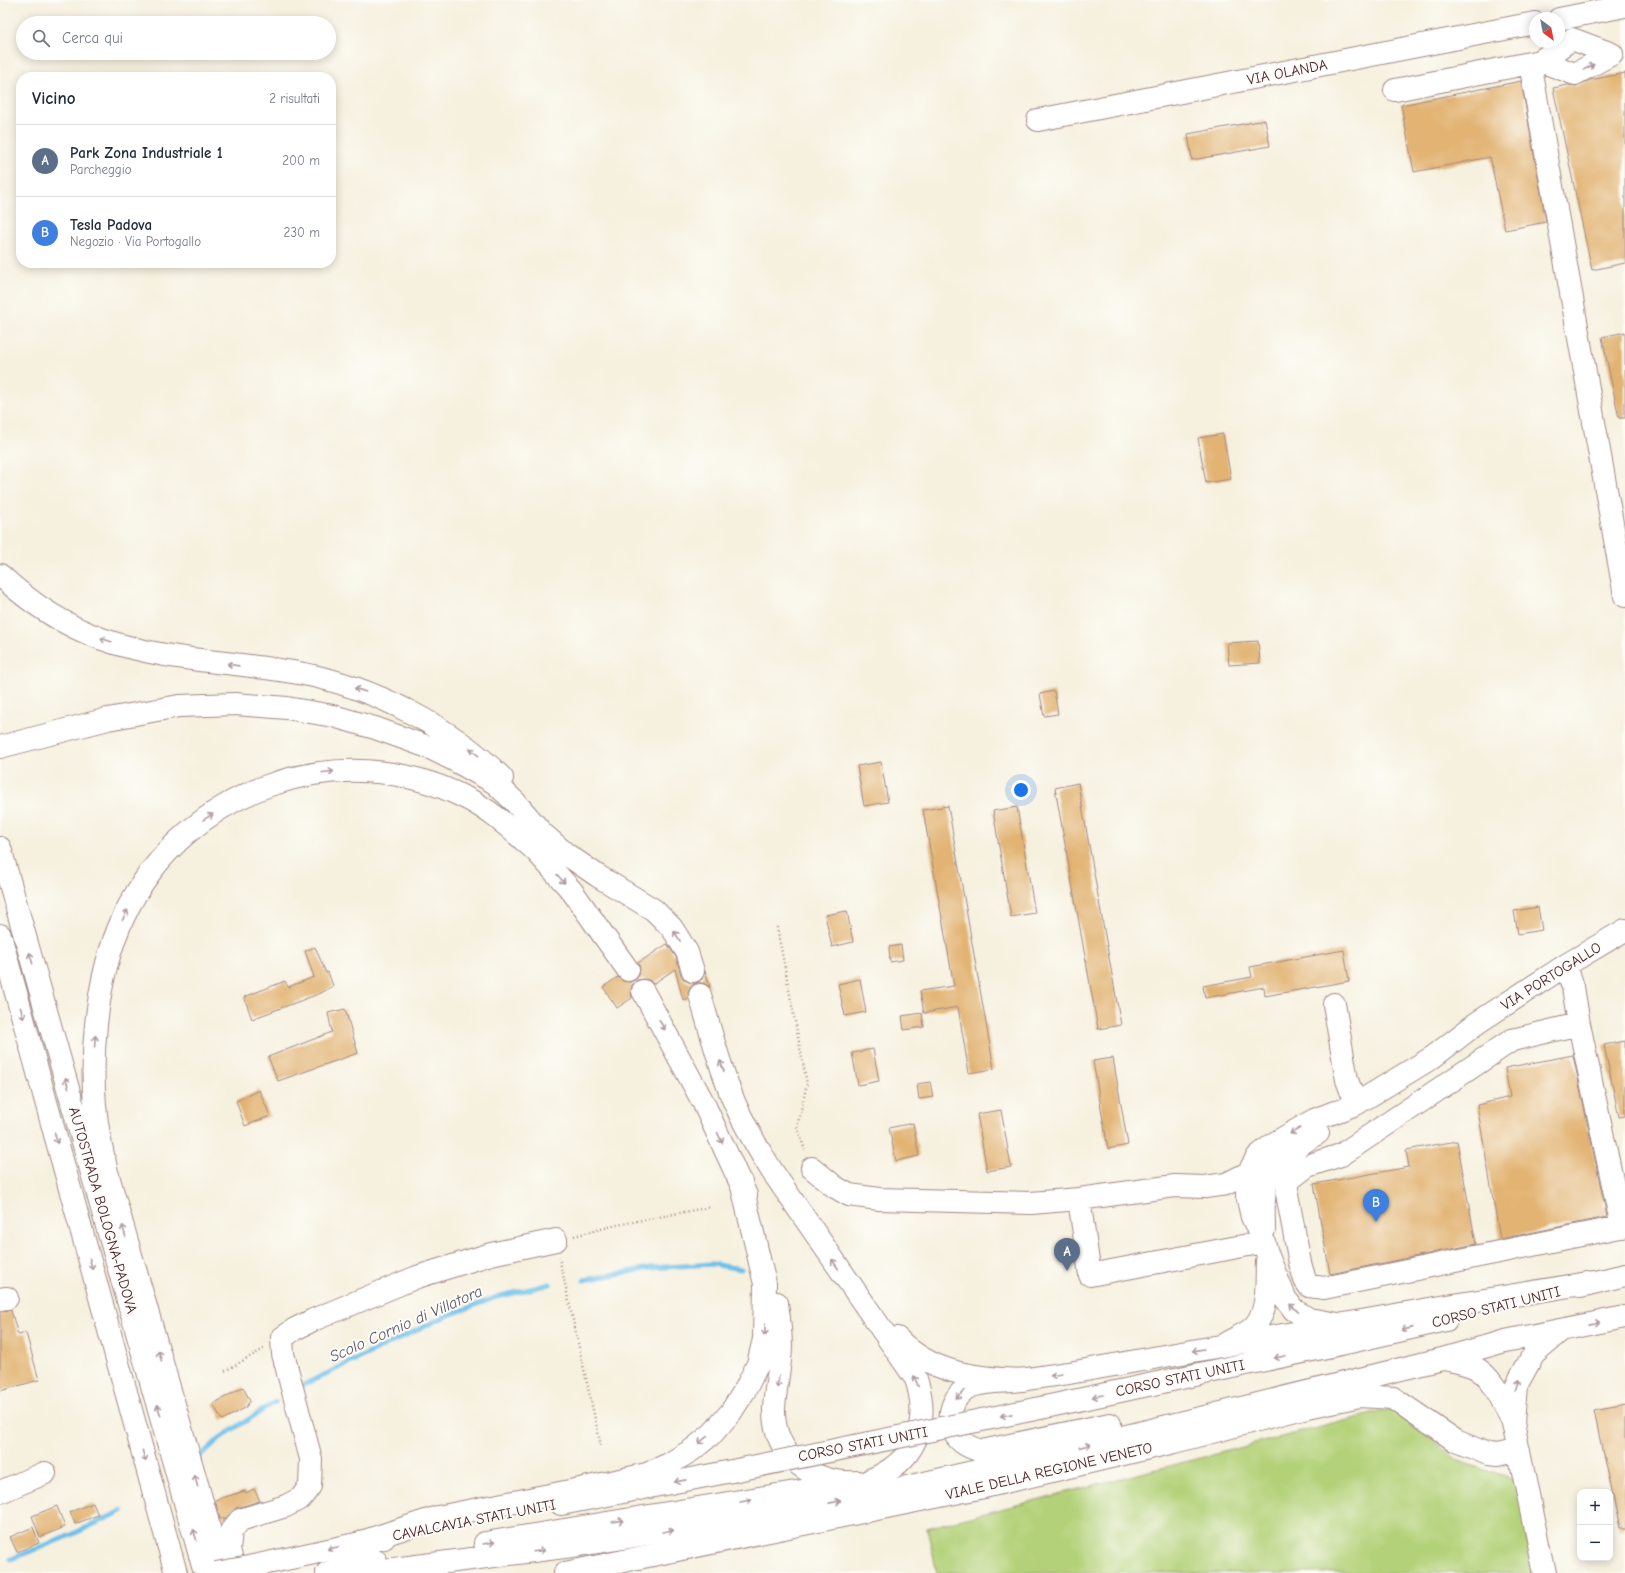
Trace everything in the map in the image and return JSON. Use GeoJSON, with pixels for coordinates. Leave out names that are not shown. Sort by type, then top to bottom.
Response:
{"type":"FeatureCollection","features":[{"type":"Feature","properties":{"kind":"main road"},"geometry":{"type":"LineString","coordinates":[[1565,17],[1625,6]]}},
{"type":"Feature","properties":{"kind":"main road","name":"VIA OLANDA"},"geometry":{"type":"LineString","coordinates":[[1038,120],[1529,24]]}},
{"type":"Feature","properties":{"kind":"main road"},"geometry":{"type":"LineString","coordinates":[[1395,90],[1535,62],[1572,39],[1618,53]]}},
{"type":"Feature","properties":{"kind":"main road"},"geometry":{"type":"LineString","coordinates":[[1535,62],[1575,74],[1618,53]]}},
{"type":"Feature","properties":{"kind":"main road"},"geometry":{"type":"LineString","coordinates":[[1535,62],[1620,533],[1625,596]]}},
{"type":"Feature","properties":{"kind":"main road"},"geometry":{"type":"LineString","coordinates":[[0,575],[19,593],[40,608],[66,623],[102,639],[144,650],[214,662],[304,674],[370,694],[410,712],[451,735],[490,766],[520,798],[566,854]]}},
{"type":"Feature","properties":{"kind":"main road"},"geometry":{"type":"LineString","coordinates":[[0,748],[108,719],[179,706],[235,704],[287,708],[340,718],[428,747],[495,783],[515,802],[542,833],[566,854],[598,876],[654,910],[672,928],[687,952],[694,971]]}},
{"type":"Feature","properties":{"kind":"main road"},"geometry":{"type":"LineString","coordinates":[[471,770],[512,818],[535,850],[572,891],[628,970]]}},
{"type":"Feature","properties":{"kind":"main road"},"geometry":{"type":"LineString","coordinates":[[217,1573],[206,1515],[107,1172],[99,1135],[95,1106],[96,1028],[105,970],[123,918],[132,900],[152,869],[191,830],[220,810],[262,788],[303,775],[336,771],[362,771],[388,774],[425,782],[446,789],[483,807],[501,820],[535,850]]}},
{"type":"Feature","properties":{"kind":"main road","name":"AUTOSTRADA BOLOGNA-PADOVA"},"geometry":{"type":"LineString","coordinates":[[0,848],[205,1573]]}},
{"type":"Feature","properties":{"kind":"main road","name":"VIA PORTOGALLO"},"geometry":{"type":"LineString","coordinates":[[1257,1176],[1274,1166],[1356,1104],[1433,1057],[1477,1023],[1566,965],[1625,930]]}},
{"type":"Feature","properties":{"kind":"main road","name":"AUTOSTRADA BOLOGNA-PADOVA"},"geometry":{"type":"LineString","coordinates":[[0,935],[176,1573]]}},
{"type":"Feature","properties":{"kind":"main road"},"geometry":{"type":"LineString","coordinates":[[1566,965],[1573,987],[1579,1024],[1624,1226],[1324,1288],[1309,1286],[1305,1280],[1300,1263],[1287,1194],[1289,1180],[1307,1166],[1341,1155],[1512,1040],[1579,1024]]}},
{"type":"Feature","properties":{"kind":"main road"},"geometry":{"type":"LineString","coordinates":[[643,991],[703,1102],[741,1182],[766,1246],[775,1288],[781,1346],[774,1410],[780,1436],[788,1452],[796,1462],[806,1470],[825,1480],[835,1482],[864,1481],[892,1468],[905,1456],[916,1439],[922,1417],[922,1404],[916,1379],[772,1172],[751,1137],[735,1103],[719,1059],[700,995]]}},
{"type":"Feature","properties":{"kind":"main road"},"geometry":{"type":"LineString","coordinates":[[1334,1004],[1348,1080],[1356,1104]]}},
{"type":"Feature","properties":{"kind":"main road"},"geometry":{"type":"LineString","coordinates":[[812,1168],[835,1187],[849,1195],[879,1199],[1031,1203],[1080,1199],[1176,1186],[1205,1187],[1226,1184],[1257,1176],[1264,1193],[1266,1249],[1265,1300],[1260,1319],[1251,1330],[1223,1345]]}},
{"type":"Feature","properties":{"kind":"main road"},"geometry":{"type":"LineString","coordinates":[[365,1542],[438,1517],[580,1489],[646,1474],[669,1464],[692,1450],[713,1433],[746,1390],[758,1364],[764,1339],[765,1284],[758,1248],[741,1182]]}},
{"type":"Feature","properties":{"kind":"main road"},"geometry":{"type":"LineString","coordinates":[[1080,1199],[1090,1275],[1266,1249]]}},
{"type":"Feature","properties":{"kind":"main road"},"geometry":{"type":"LineString","coordinates":[[239,1570],[229,1550],[231,1531],[240,1520],[286,1506],[301,1498],[310,1486],[311,1459],[283,1354],[282,1338],[295,1329],[313,1320],[417,1277],[491,1254],[556,1240]]}},
{"type":"Feature","properties":{"kind":"main road"},"geometry":{"type":"LineString","coordinates":[[1266,1249],[1285,1298],[1294,1310],[1309,1319],[1343,1324]]}},
{"type":"Feature","properties":{"kind":"main road","name":"CORSO STATI UNITI"},"geometry":{"type":"LineString","coordinates":[[732,1471],[1045,1408],[1350,1342],[1625,1275]]}},
{"type":"Feature","properties":{"kind":"main road"},"geometry":{"type":"LineString","coordinates":[[1594,1282],[1023,1380],[975,1385],[958,1395],[953,1404],[950,1413],[952,1427],[958,1439],[965,1445],[982,1451],[991,1450],[1625,1316]]}},
{"type":"Feature","properties":{"kind":"main road"},"geometry":{"type":"LineString","coordinates":[[857,1296],[899,1340],[918,1356],[942,1368],[964,1374],[984,1378],[1023,1380]]}},
{"type":"Feature","properties":{"kind":"main road"},"geometry":{"type":"LineString","coordinates":[[1513,1423],[1516,1386],[1534,1353],[1562,1329]]}},
{"type":"Feature","properties":{"kind":"main road"},"geometry":{"type":"LineString","coordinates":[[362,1573],[580,1545],[796,1510],[998,1467],[1442,1359],[1505,1341]]}},
{"type":"Feature","properties":{"kind":"main road"},"geometry":{"type":"LineString","coordinates":[[1442,1359],[1466,1364],[1476,1368],[1486,1376],[1497,1391],[1513,1423],[1544,1573]]}},
{"type":"Feature","properties":{"kind":"main road","name":"VIALE DELLA REGIONE VENETO"},"geometry":{"type":"LineString","coordinates":[[565,1573],[984,1487],[1174,1442],[1303,1408],[1360,1396],[1393,1398],[1456,1441],[1488,1454],[1498,1455],[1519,1450]]}},
{"type":"Feature","properties":{"kind":"main road"},"geometry":{"type":"LineString","coordinates":[[327,1573],[384,1559],[700,1509],[864,1481],[1003,1454],[1110,1424]]}},
{"type":"Feature","properties":{"kind":"main road","name":"CAVALCAVIA STATI UNITI"},"geometry":{"type":"LineString","coordinates":[[217,1573],[239,1570],[365,1542],[732,1471]]}},
{"type":"Feature","properties":{"kind":"main road"},"geometry":{"type":"LineString","coordinates":[[0,1492],[45,1473]]}},
{"type":"Feature","properties":{"kind":"path"},"geometry":{"type":"LineString","coordinates":[[777,927],[807,1084],[797,1127],[812,1168]]}},
{"type":"Feature","properties":{"kind":"path"},"geometry":{"type":"LineString","coordinates":[[601,1446],[556,1240],[617,1225],[711,1207]]}},
{"type":"Feature","properties":{"kind":"path"},"geometry":{"type":"LineString","coordinates":[[225,1371],[282,1338]]}},
{"type":"Feature","properties":{"kind":"green space"},"geometry":{"type":"Polygon","coordinates":[[[1391,1409],[1459,1461],[1519,1482],[1534,1573],[937,1573],[927,1528],[1391,1409]]]}},
{"type":"Feature","properties":{"kind":"building"},"geometry":{"type":"Polygon","coordinates":[[[1625,73],[1625,263],[1592,270],[1553,88],[1568,85],[1576,86],[1590,80],[1625,73]]]}},
{"type":"Feature","properties":{"kind":"building"},"geometry":{"type":"Polygon","coordinates":[[[1521,81],[1546,222],[1505,230],[1490,157],[1414,172],[1401,105],[1521,81]]]}},
{"type":"Feature","properties":{"kind":"building"},"geometry":{"type":"Polygon","coordinates":[[[1265,120],[1270,146],[1192,160],[1188,134],[1265,120]]]}},
{"type":"Feature","properties":{"kind":"building"},"geometry":{"type":"Polygon","coordinates":[[[1625,332],[1625,418],[1619,418],[1602,337],[1625,332]]]}},
{"type":"Feature","properties":{"kind":"building"},"geometry":{"type":"Polygon","coordinates":[[[1223,434],[1231,479],[1206,483],[1198,438],[1223,434]]]}},
{"type":"Feature","properties":{"kind":"building"},"geometry":{"type":"Polygon","coordinates":[[[1258,641],[1260,663],[1229,665],[1227,643],[1258,641]]]}},
{"type":"Feature","properties":{"kind":"building"},"geometry":{"type":"Polygon","coordinates":[[[1054,691],[1058,714],[1044,716],[1040,694],[1054,691]]]}},
{"type":"Feature","properties":{"kind":"building"},"geometry":{"type":"Polygon","coordinates":[[[881,762],[888,802],[864,806],[857,766],[881,762]]]}},
{"type":"Feature","properties":{"kind":"building"},"geometry":{"type":"Polygon","coordinates":[[[1078,783],[1121,1025],[1098,1029],[1055,788],[1078,783]]]}},
{"type":"Feature","properties":{"kind":"building"},"geometry":{"type":"Polygon","coordinates":[[[948,806],[994,1069],[969,1073],[958,1007],[924,1013],[920,991],[954,986],[923,810],[948,806]]]}},
{"type":"Feature","properties":{"kind":"building"},"geometry":{"type":"Polygon","coordinates":[[[1017,807],[1035,913],[1011,917],[993,811],[1017,807]]]}},
{"type":"Feature","properties":{"kind":"building"},"geometry":{"type":"Polygon","coordinates":[[[1538,907],[1542,930],[1518,934],[1514,911],[1538,907]]]}},
{"type":"Feature","properties":{"kind":"building"},"geometry":{"type":"Polygon","coordinates":[[[847,911],[853,942],[832,947],[825,915],[847,911]]]}},
{"type":"Feature","properties":{"kind":"building"},"geometry":{"type":"Polygon","coordinates":[[[667,944],[676,957],[684,980],[691,983],[696,983],[691,986],[688,992],[688,999],[683,1000],[675,969],[653,984],[649,980],[637,980],[632,985],[632,998],[617,1008],[603,987],[618,977],[623,981],[630,982],[635,980],[639,975],[640,968],[638,963],[667,944]]]}},
{"type":"Feature","properties":{"kind":"building"},"geometry":{"type":"Polygon","coordinates":[[[901,945],[903,960],[890,962],[889,947],[901,945]]]}},
{"type":"Feature","properties":{"kind":"building"},"geometry":{"type":"Polygon","coordinates":[[[315,947],[326,973],[328,972],[333,986],[321,993],[252,1019],[244,997],[285,981],[288,987],[314,977],[305,951],[315,947]]]}},
{"type":"Feature","properties":{"kind":"building"},"geometry":{"type":"Polygon","coordinates":[[[1344,950],[1349,981],[1265,996],[1264,987],[1205,998],[1203,986],[1252,977],[1250,967],[1344,950]]]}},
{"type":"Feature","properties":{"kind":"building"},"geometry":{"type":"Polygon","coordinates":[[[705,971],[710,987],[703,983],[697,983],[702,979],[705,971]]]}},
{"type":"Feature","properties":{"kind":"building"},"geometry":{"type":"Polygon","coordinates":[[[860,979],[866,1012],[845,1016],[838,984],[860,979]]]}},
{"type":"Feature","properties":{"kind":"building"},"geometry":{"type":"Polygon","coordinates":[[[345,1009],[358,1053],[278,1081],[268,1057],[332,1032],[328,1013],[345,1009]]]}},
{"type":"Feature","properties":{"kind":"building"},"geometry":{"type":"Polygon","coordinates":[[[922,1013],[924,1027],[904,1030],[902,1016],[922,1013]]]}},
{"type":"Feature","properties":{"kind":"building"},"geometry":{"type":"Polygon","coordinates":[[[1625,1041],[1625,1116],[1619,1117],[1604,1045],[1625,1041]]]}},
{"type":"Feature","properties":{"kind":"building"},"geometry":{"type":"Polygon","coordinates":[[[873,1049],[879,1081],[858,1085],[852,1053],[873,1049]]]}},
{"type":"Feature","properties":{"kind":"building"},"geometry":{"type":"Polygon","coordinates":[[[1573,1055],[1607,1217],[1500,1239],[1477,1105],[1510,1097],[1505,1068],[1573,1055]]]}},
{"type":"Feature","properties":{"kind":"building"},"geometry":{"type":"Polygon","coordinates":[[[1113,1058],[1128,1145],[1108,1149],[1093,1061],[1113,1058]]]}},
{"type":"Feature","properties":{"kind":"building"},"geometry":{"type":"Polygon","coordinates":[[[930,1082],[933,1097],[919,1099],[917,1084],[930,1082]]]}},
{"type":"Feature","properties":{"kind":"building"},"geometry":{"type":"Polygon","coordinates":[[[259,1090],[270,1116],[245,1126],[236,1101],[259,1090]]]}},
{"type":"Feature","properties":{"kind":"building"},"geometry":{"type":"Polygon","coordinates":[[[1001,1110],[1011,1167],[987,1171],[977,1114],[1001,1110]]]}},
{"type":"Feature","properties":{"kind":"building"},"geometry":{"type":"Polygon","coordinates":[[[913,1123],[919,1156],[896,1161],[889,1128],[913,1123]]]}},
{"type":"Feature","properties":{"kind":"building"},"geometry":{"type":"Polygon","coordinates":[[[1457,1141],[1476,1244],[1330,1274],[1314,1184],[1409,1167],[1406,1150],[1457,1141]]]}},
{"type":"Feature","properties":{"kind":"building"},"geometry":{"type":"Polygon","coordinates":[[[11,1310],[18,1335],[26,1333],[39,1380],[0,1391],[0,1311],[11,1310]]]}},
{"type":"Feature","properties":{"kind":"building"},"geometry":{"type":"Polygon","coordinates":[[[243,1387],[250,1401],[245,1408],[222,1420],[213,1404],[243,1387]]]}},
{"type":"Feature","properties":{"kind":"building"},"geometry":{"type":"Polygon","coordinates":[[[1625,1405],[1625,1529],[1619,1529],[1613,1501],[1613,1489],[1611,1489],[1594,1411],[1625,1405]]]}},
{"type":"Feature","properties":{"kind":"building"},"geometry":{"type":"Polygon","coordinates":[[[254,1489],[260,1501],[236,1508],[226,1518],[220,1519],[215,1500],[245,1491],[246,1493],[254,1489]]]}},
{"type":"Feature","properties":{"kind":"building"},"geometry":{"type":"Polygon","coordinates":[[[93,1503],[98,1515],[75,1524],[70,1512],[93,1503]]]}},
{"type":"Feature","properties":{"kind":"building"},"geometry":{"type":"Polygon","coordinates":[[[57,1506],[65,1527],[40,1537],[32,1516],[57,1506]]]}},
{"type":"Feature","properties":{"kind":"building"},"geometry":{"type":"Polygon","coordinates":[[[33,1527],[39,1543],[17,1552],[10,1537],[33,1527]]]}},
{"type":"Feature","properties":{"kind":"waterway","name":"Scolo Cornio di Villatora"},"geometry":{"type":"LineString","coordinates":[[584,1280],[650,1268],[712,1264],[741,1269]]}},
{"type":"Feature","properties":{"kind":"waterway","name":"Scolo Cornio di Villatora"},"geometry":{"type":"LineString","coordinates":[[299,1387],[444,1317],[497,1297],[550,1284]]}},
{"type":"Feature","properties":{"kind":"waterway","name":"Scolo Cornio di Villatora"},"geometry":{"type":"LineString","coordinates":[[197,1459],[220,1438],[275,1402]]}},
{"type":"Feature","properties":{"kind":"waterway","name":"Scolo Cornio di Villatora"},"geometry":{"type":"LineString","coordinates":[[11,1559],[71,1535],[122,1511]]}},
{"type":"Feature","properties":{"kind":"place","name":"Tesla Padova"},"geometry":{"type":"Point","coordinates":[1376,1222]}},
{"type":"Feature","properties":{"kind":"place","name":"Park Zona Industriale 1"},"geometry":{"type":"Point","coordinates":[1067,1271]}}]}
